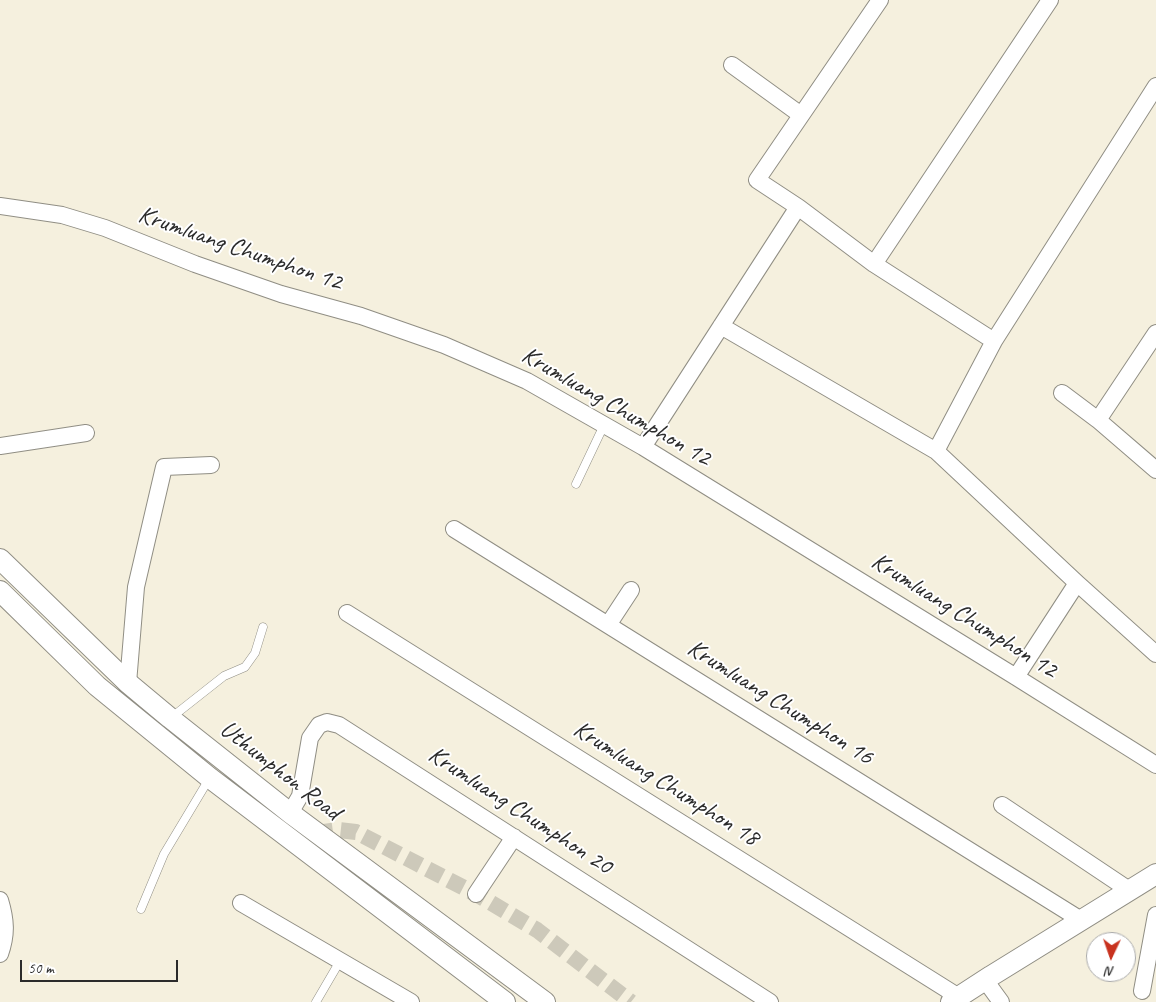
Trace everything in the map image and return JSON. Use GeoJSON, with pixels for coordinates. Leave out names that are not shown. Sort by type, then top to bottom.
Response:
{"type":"FeatureCollection","features":[{"type":"Feature","properties":{"kind":"street"},"geometry":{"type":"LineString","coordinates":[[880,0],[758,180],[798,207],[874,264],[994,341]]}},
{"type":"Feature","properties":{"kind":"street"},"geometry":{"type":"LineString","coordinates":[[874,264],[1050,0]]}},
{"type":"Feature","properties":{"kind":"street"},"geometry":{"type":"LineString","coordinates":[[732,65],[801,115]]}},
{"type":"Feature","properties":{"kind":"street"},"geometry":{"type":"LineString","coordinates":[[936,451],[994,341],[1156,86]]}},
{"type":"Feature","properties":{"kind":"street","name":"Krumluang Chumphon 12"},"geometry":{"type":"LineString","coordinates":[[0,206],[62,215],[105,228],[195,264],[281,294],[362,316],[444,345],[527,381],[643,448],[1156,765]]}},
{"type":"Feature","properties":{"kind":"street"},"geometry":{"type":"LineString","coordinates":[[643,448],[798,207]]}},
{"type":"Feature","properties":{"kind":"street"},"geometry":{"type":"LineString","coordinates":[[720,326],[936,451],[1156,654]]}},
{"type":"Feature","properties":{"kind":"street"},"geometry":{"type":"LineString","coordinates":[[1098,420],[1156,333]]}},
{"type":"Feature","properties":{"kind":"street"},"geometry":{"type":"LineString","coordinates":[[1062,393],[1098,420],[1156,470]]}},
{"type":"Feature","properties":{"kind":"street"},"geometry":{"type":"LineString","coordinates":[[0,446],[86,433]]}},
{"type":"Feature","properties":{"kind":"street"},"geometry":{"type":"LineString","coordinates":[[128,683],[136,588],[164,467],[211,465]]}},
{"type":"Feature","properties":{"kind":"street","name":"Krumluang Chumphon 16"},"geometry":{"type":"LineString","coordinates":[[454,529],[1081,920]]}},
{"type":"Feature","properties":{"kind":"street","name":"Uthumphon Road"},"geometry":{"type":"LineString","coordinates":[[0,559],[128,683],[170,718],[290,813],[545,1002]]}},
{"type":"Feature","properties":{"kind":"street"},"geometry":{"type":"LineString","coordinates":[[1016,677],[1077,582]]}},
{"type":"Feature","properties":{"kind":"street"},"geometry":{"type":"LineString","coordinates":[[608,625],[631,590]]}},
{"type":"Feature","properties":{"kind":"street","name":"Uthumphon Road"},"geometry":{"type":"LineString","coordinates":[[0,591],[98,686],[210,778],[505,1002]]}},
{"type":"Feature","properties":{"kind":"street","name":"Krumluang Chumphon 18"},"geometry":{"type":"LineString","coordinates":[[347,613],[955,999]]}},
{"type":"Feature","properties":{"kind":"street","name":"Krumluang Chumphon 20"},"geometry":{"type":"LineString","coordinates":[[290,813],[300,796],[310,738],[319,725],[327,722],[339,725],[770,1002]]}},
{"type":"Feature","properties":{"kind":"street"},"geometry":{"type":"LineString","coordinates":[[1002,805],[1129,890]]}},
{"type":"Feature","properties":{"kind":"street"},"geometry":{"type":"LineString","coordinates":[[476,894],[514,837]]}},
{"type":"Feature","properties":{"kind":"street"},"geometry":{"type":"LineString","coordinates":[[955,999],[1156,874]]}},
{"type":"Feature","properties":{"kind":"street"},"geometry":{"type":"LineString","coordinates":[[0,900],[5,917],[4,942],[0,954]]}},
{"type":"Feature","properties":{"kind":"street"},"geometry":{"type":"LineString","coordinates":[[241,903],[411,1002]]}},
{"type":"Feature","properties":{"kind":"street"},"geometry":{"type":"LineString","coordinates":[[1142,991],[1156,915]]}},
{"type":"Feature","properties":{"kind":"street"},"geometry":{"type":"LineString","coordinates":[[985,980],[1001,1002]]}},
{"type":"Feature","properties":{"kind":"lane"},"geometry":{"type":"LineString","coordinates":[[576,484],[604,425]]}},
{"type":"Feature","properties":{"kind":"lane"},"geometry":{"type":"LineString","coordinates":[[170,718],[224,676],[245,666],[255,653],[263,627]]}},
{"type":"Feature","properties":{"kind":"lane"},"geometry":{"type":"LineString","coordinates":[[141,909],[164,854],[210,778]]}},
{"type":"Feature","properties":{"kind":"lane"},"geometry":{"type":"LineString","coordinates":[[316,1002],[340,961]]}},
{"type":"Feature","properties":{"kind":"tunnel"},"geometry":{"type":"LineString","coordinates":[[317,833],[338,830],[356,832],[476,894],[537,930],[631,1002]]}}]}
